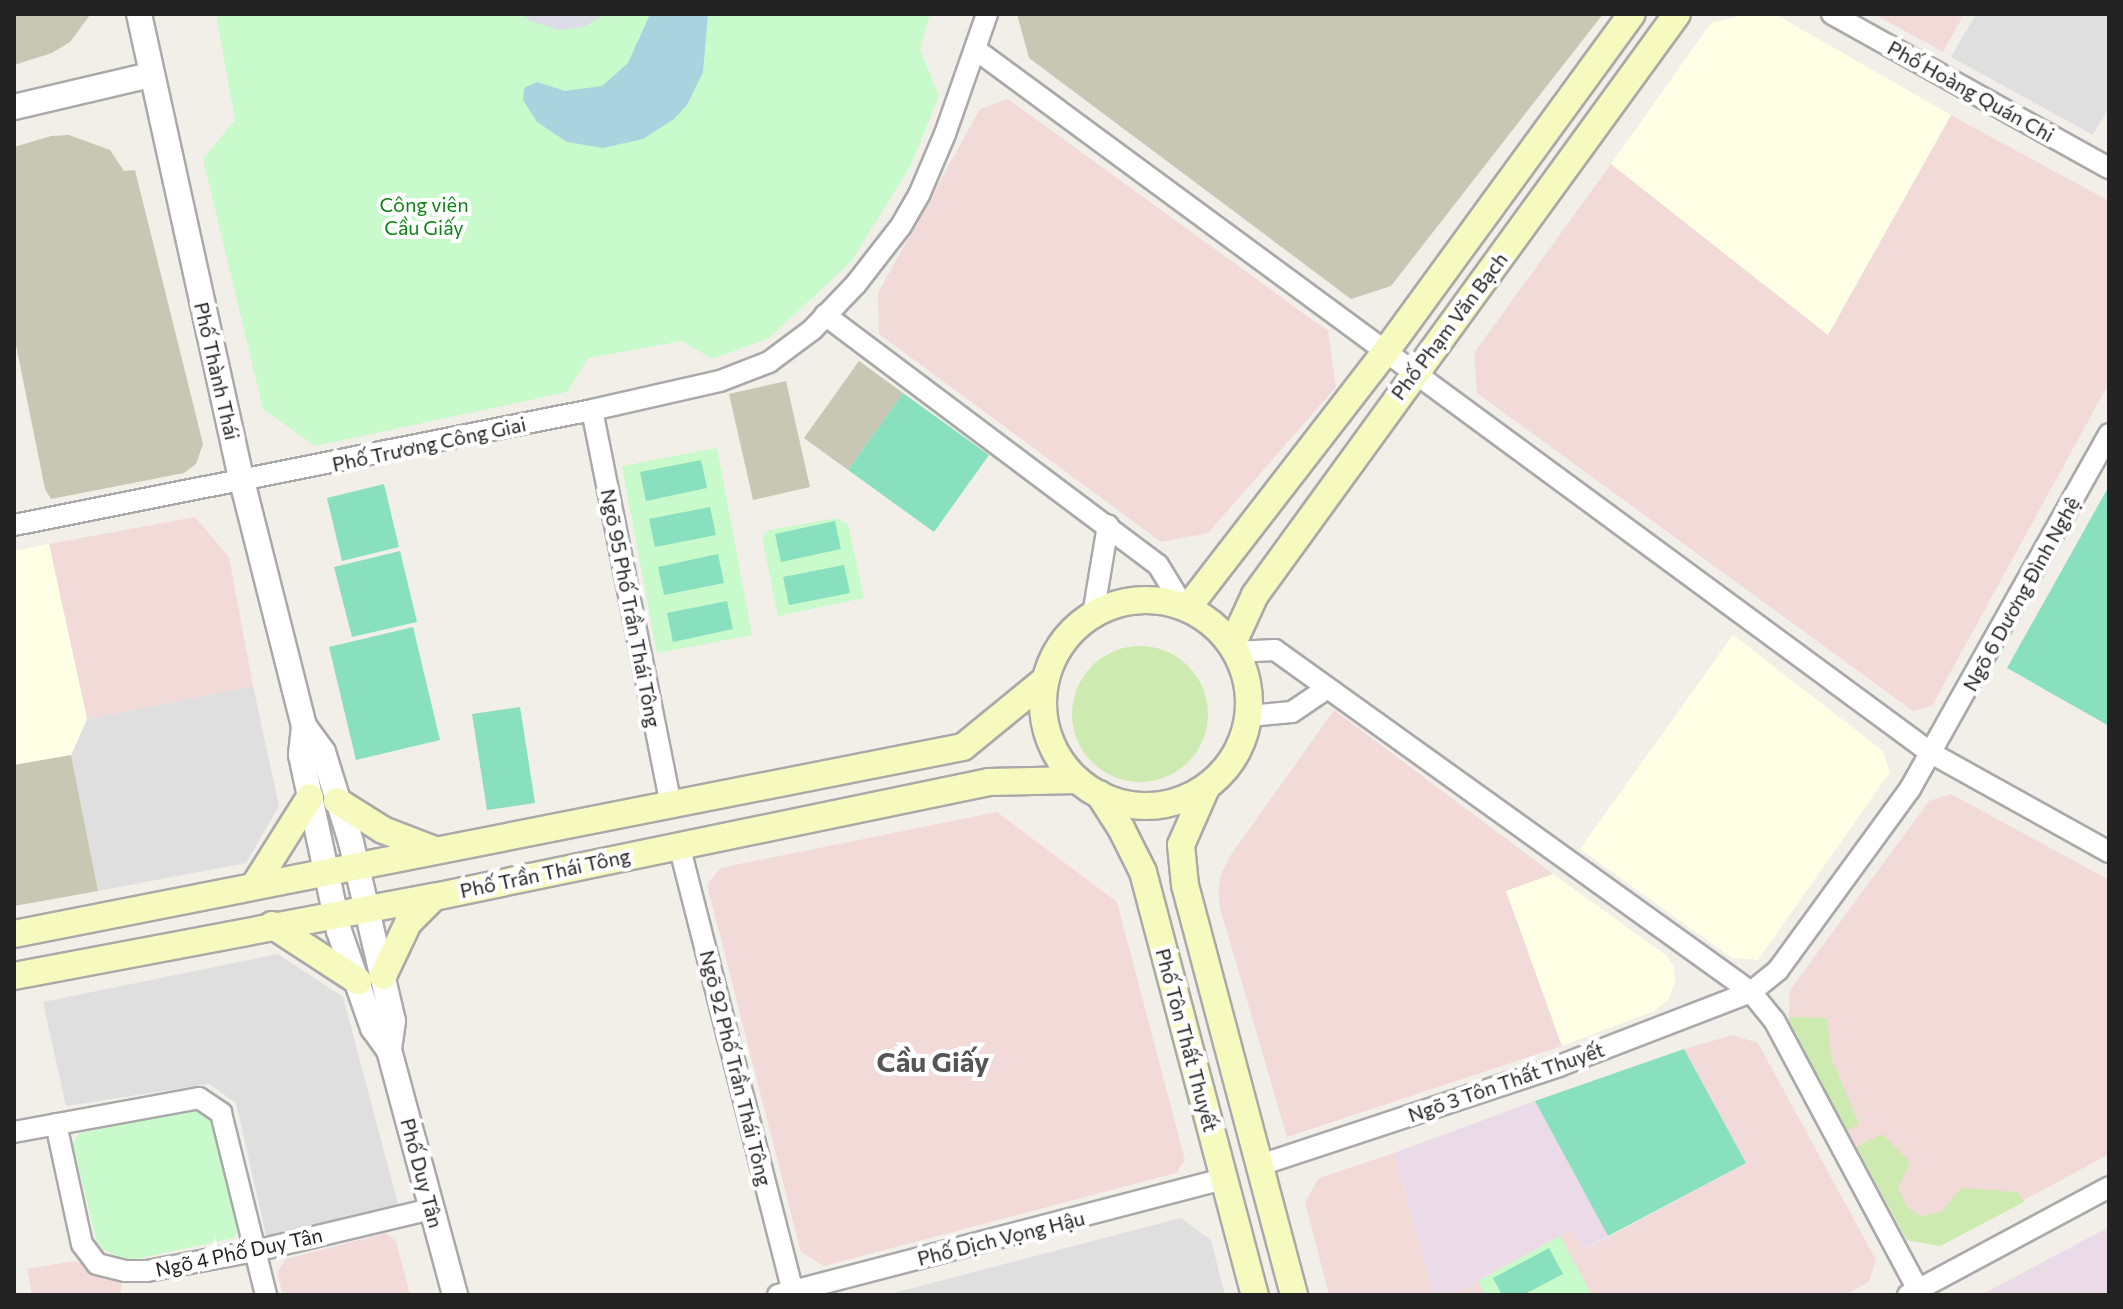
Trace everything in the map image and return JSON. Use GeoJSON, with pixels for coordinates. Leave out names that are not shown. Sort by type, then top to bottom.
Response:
{"type":"FeatureCollection","features":[{"type":"Feature","properties":{"kind":"main road","name":"Phố Phạm Văn Bạch"},"geometry":{"type":"LineString","coordinates":[[1186,605],[1219,569],[1386,351],[1632,14]]}},
{"type":"Feature","properties":{"kind":"main road","name":"Phố Phạm Văn Bạch"},"geometry":{"type":"LineString","coordinates":[[1233,648],[1255,595],[1677,14]]}},
{"type":"Feature","properties":{"kind":"main road"},"geometry":{"type":"LineString","coordinates":[[1219,569],[1255,595]]}},
{"type":"Feature","properties":{"kind":"main road"},"geometry":{"type":"LineString","coordinates":[[14,934],[432,849],[963,747],[1046,679],[1063,642],[1093,615],[1114,604],[1134,600],[1186,605],[1233,648],[1248,687],[1249,716],[1236,755],[1206,788],[1186,799],[1153,806],[1120,803],[1088,787],[1064,766],[1046,726],[1046,679]]}},
{"type":"Feature","properties":{"kind":"main road"},"geometry":{"type":"LineString","coordinates":[[974,741],[989,782]]}},
{"type":"Feature","properties":{"kind":"main road","name":"Phố Trần Thái Tông"},"geometry":{"type":"LineString","coordinates":[[14,976],[272,925],[434,897],[989,782],[1088,787]]}},
{"type":"Feature","properties":{"kind":"main road","name":"Phố Tôn Thất Thuyết"},"geometry":{"type":"LineString","coordinates":[[1088,787],[1121,828],[1143,872],[1255,1295]]}},
{"type":"Feature","properties":{"kind":"main road","name":"Phố Tôn Thất Thuyết"},"geometry":{"type":"LineString","coordinates":[[1206,788],[1188,824],[1181,860],[1294,1295]]}},
{"type":"Feature","properties":{"kind":"main road"},"geometry":{"type":"LineString","coordinates":[[254,886],[310,797]]}},
{"type":"Feature","properties":{"kind":"main road"},"geometry":{"type":"LineString","coordinates":[[337,801],[383,830],[432,849]]}},
{"type":"Feature","properties":{"kind":"main road"},"geometry":{"type":"LineString","coordinates":[[272,925],[370,979],[408,923],[434,897]]}},
{"type":"Feature","properties":{"kind":"main road"},"geometry":{"type":"LineString","coordinates":[[1238,1233],[1275,1222]]}},
{"type":"Feature","properties":{"kind":"street","name":"Phố Thành Thái"},"geometry":{"type":"LineString","coordinates":[[139,14],[242,481],[304,726],[301,755],[335,914]]}},
{"type":"Feature","properties":{"kind":"street","name":"Phố Trương Công Giai"},"geometry":{"type":"LineString","coordinates":[[14,525],[592,410],[754,370],[783,353],[825,315],[880,256],[919,195],[987,14]]}},
{"type":"Feature","properties":{"kind":"street","name":"Phố Hoàng Quán Chi"},"geometry":{"type":"LineString","coordinates":[[1832,14],[2109,168]]}},
{"type":"Feature","properties":{"kind":"street"},"geometry":{"type":"LineString","coordinates":[[975,49],[1931,753],[2109,852]]}},
{"type":"Feature","properties":{"kind":"street"},"geometry":{"type":"LineString","coordinates":[[14,107],[150,75]]}},
{"type":"Feature","properties":{"kind":"street"},"geometry":{"type":"LineString","coordinates":[[825,315],[1158,565],[1186,605]]}},
{"type":"Feature","properties":{"kind":"street","name":"Ngõ 95 Phố Trần Thái Tông"},"geometry":{"type":"LineString","coordinates":[[592,410],[671,804]]}},
{"type":"Feature","properties":{"kind":"street","name":"Ngõ 6 Dương Đình Nghệ"},"geometry":{"type":"LineString","coordinates":[[1751,992],[1778,970],[1880,834],[1931,753],[2109,434]]}},
{"type":"Feature","properties":{"kind":"street"},"geometry":{"type":"LineString","coordinates":[[1093,615],[1108,525]]}},
{"type":"Feature","properties":{"kind":"street"},"geometry":{"type":"LineString","coordinates":[[1233,648],[1275,650],[1751,992],[1774,1020],[1913,1292],[2109,1187]]}},
{"type":"Feature","properties":{"kind":"street"},"geometry":{"type":"LineString","coordinates":[[1249,716],[1292,712],[1326,689]]}},
{"type":"Feature","properties":{"kind":"street","name":"Phố Thành Thái"},"geometry":{"type":"LineString","coordinates":[[304,726],[323,752],[368,909]]}},
{"type":"Feature","properties":{"kind":"street","name":"Ngõ 92 Phố Trần Thái Tông"},"geometry":{"type":"LineString","coordinates":[[679,845],[788,1294]]}},
{"type":"Feature","properties":{"kind":"street","name":"Phố Duy Tân"},"geometry":{"type":"LineString","coordinates":[[368,909],[373,1028],[389,1050],[455,1295]]}},
{"type":"Feature","properties":{"kind":"street","name":"Phố Duy Tân"},"geometry":{"type":"LineString","coordinates":[[335,914],[370,979]]}},
{"type":"Feature","properties":{"kind":"street","name":"Ngõ 3 Tôn Thất Thuyết"},"geometry":{"type":"LineString","coordinates":[[1260,1165],[1559,1066],[1751,992]]}},
{"type":"Feature","properties":{"kind":"street"},"geometry":{"type":"LineString","coordinates":[[14,1132],[199,1098],[221,1113],[266,1295]]}},
{"type":"Feature","properties":{"kind":"street","name":"Ngõ 4 Phố Duy Tân"},"geometry":{"type":"LineString","coordinates":[[56,1124],[82,1244],[97,1264],[125,1271],[147,1271],[255,1251],[431,1209]]}},
{"type":"Feature","properties":{"kind":"street","name":"Phố Dịch Vọng Hậu"},"geometry":{"type":"LineString","coordinates":[[788,1294],[1224,1179]]}},
{"type":"Feature","properties":{"kind":"shaded area"},"geometry":{"type":"Polygon","coordinates":[[[14,14],[90,15],[70,42],[52,53],[14,65],[14,14]]]}},
{"type":"Feature","properties":{"kind":"shaded area"},"geometry":{"type":"Polygon","coordinates":[[[521,14],[605,14],[584,27],[560,30],[530,21],[521,14]]]}},
{"type":"Feature","properties":{"kind":"shaded area"},"geometry":{"type":"Polygon","coordinates":[[[1017,14],[1603,14],[1391,286],[1351,299],[1029,58],[1017,14]]]}},
{"type":"Feature","properties":{"kind":"shaded area"},"geometry":{"type":"Polygon","coordinates":[[[1748,14],[1775,14],[1951,115],[1828,335],[1611,164],[1711,23],[1748,14]]]}},
{"type":"Feature","properties":{"kind":"shaded area"},"geometry":{"type":"Polygon","coordinates":[[[1874,14],[1964,14],[1943,52],[1874,14]]]}},
{"type":"Feature","properties":{"kind":"shaded area"},"geometry":{"type":"Polygon","coordinates":[[[1976,14],[2109,14],[2109,107],[2093,135],[1951,57],[1976,14]]]}},
{"type":"Feature","properties":{"kind":"shaded area"},"geometry":{"type":"Polygon","coordinates":[[[1008,99],[1328,331],[1336,387],[1208,533],[1161,542],[879,334],[878,293],[980,109],[1008,99]]]}},
{"type":"Feature","properties":{"kind":"shaded area"},"geometry":{"type":"Polygon","coordinates":[[[1951,115],[2109,201],[2109,383],[1932,706],[1913,711],[1477,393],[1474,353],[1611,164],[1828,335],[1951,115]]]}},
{"type":"Feature","properties":{"kind":"shaded area"},"geometry":{"type":"Polygon","coordinates":[[[69,135],[110,150],[124,171],[135,170],[203,444],[196,464],[184,473],[51,499],[45,489],[14,335],[14,147],[51,136],[69,135]]]}},
{"type":"Feature","properties":{"kind":"shaded area"},"geometry":{"type":"Polygon","coordinates":[[[859,361],[903,393],[848,470],[804,438],[859,361]]]}},
{"type":"Feature","properties":{"kind":"shaded area"},"geometry":{"type":"Polygon","coordinates":[[[786,381],[810,487],[753,500],[729,394],[786,381]]]}},
{"type":"Feature","properties":{"kind":"shaded area"},"geometry":{"type":"Polygon","coordinates":[[[195,517],[229,557],[253,686],[87,719],[49,544],[195,517]]]}},
{"type":"Feature","properties":{"kind":"shaded area"},"geometry":{"type":"Polygon","coordinates":[[[49,544],[87,719],[71,755],[14,765],[14,551],[49,544]]]}},
{"type":"Feature","properties":{"kind":"shaded area"},"geometry":{"type":"Polygon","coordinates":[[[1733,635],[1883,751],[1890,772],[1758,960],[1732,958],[1580,849],[1733,635]]]}},
{"type":"Feature","properties":{"kind":"shaded area"},"geometry":{"type":"Polygon","coordinates":[[[253,686],[279,806],[246,863],[98,891],[71,755],[87,719],[253,686]]]}},
{"type":"Feature","properties":{"kind":"shaded area"},"geometry":{"type":"Polygon","coordinates":[[[1334,710],[1553,874],[1506,891],[1562,1046],[1287,1137],[1220,908],[1218,890],[1230,856],[1334,710]]]}},
{"type":"Feature","properties":{"kind":"shaded area"},"geometry":{"type":"Polygon","coordinates":[[[71,755],[98,891],[14,906],[14,765],[71,755]]]}},
{"type":"Feature","properties":{"kind":"shaded area"},"geometry":{"type":"Polygon","coordinates":[[[1951,794],[2109,880],[2109,1154],[1940,1246],[1907,1240],[1788,1026],[1790,990],[1929,801],[1951,794]]]}},
{"type":"Feature","properties":{"kind":"shaded area"},"geometry":{"type":"Polygon","coordinates":[[[997,812],[1117,902],[1185,1160],[1176,1173],[824,1266],[801,1252],[707,885],[720,868],[997,812]]]}},
{"type":"Feature","properties":{"kind":"shaded area"},"geometry":{"type":"Polygon","coordinates":[[[1553,874],[1667,956],[1674,967],[1675,981],[1668,1000],[1654,1011],[1562,1046],[1506,891],[1553,874]]]}},
{"type":"Feature","properties":{"kind":"shaded area"},"geometry":{"type":"Polygon","coordinates":[[[278,954],[343,997],[399,1208],[267,1239],[236,1103],[209,1084],[66,1106],[43,1002],[278,954]]]}},
{"type":"Feature","properties":{"kind":"shaded area"},"geometry":{"type":"Polygon","coordinates":[[[1733,1035],[1758,1043],[1876,1260],[1869,1282],[1845,1295],[1452,1295],[1572,1229],[1584,1250],[1746,1163],[1684,1049],[1733,1035]]]}},
{"type":"Feature","properties":{"kind":"shaded area"},"geometry":{"type":"Polygon","coordinates":[[[1535,1101],[1608,1236],[1583,1250],[1572,1229],[1452,1295],[1434,1295],[1394,1153],[1535,1101]]]}},
{"type":"Feature","properties":{"kind":"shaded area"},"geometry":{"type":"Polygon","coordinates":[[[1394,1153],[1434,1295],[1329,1295],[1305,1202],[1319,1178],[1394,1153]]]}},
{"type":"Feature","properties":{"kind":"shaded area"},"geometry":{"type":"Polygon","coordinates":[[[1181,1218],[1211,1240],[1225,1295],[886,1295],[1181,1218]]]}},
{"type":"Feature","properties":{"kind":"shaded area"},"geometry":{"type":"Polygon","coordinates":[[[2109,1227],[2109,1295],[1981,1295],[2109,1227]]]}},
{"type":"Feature","properties":{"kind":"shaded area"},"geometry":{"type":"Polygon","coordinates":[[[386,1233],[396,1241],[410,1295],[283,1295],[277,1273],[286,1259],[386,1233]]]}},
{"type":"Feature","properties":{"kind":"shaded area"},"geometry":{"type":"Polygon","coordinates":[[[75,1261],[122,1283],[120,1295],[32,1295],[27,1269],[75,1261]]]}},
{"type":"Feature","properties":{"kind":"green space","name":"Công viên Cầu Giấy"},"geometry":{"type":"Polygon","coordinates":[[[216,14],[930,14],[920,49],[939,96],[911,165],[851,262],[769,338],[712,359],[682,341],[588,358],[567,392],[315,446],[263,409],[203,159],[235,120],[216,14]]]}},
{"type":"Feature","properties":{"kind":"green space"},"geometry":{"type":"Polygon","coordinates":[[[903,393],[989,455],[934,532],[848,470],[903,393]]]}},
{"type":"Feature","properties":{"kind":"green space"},"geometry":{"type":"Polygon","coordinates":[[[717,448],[752,635],[657,653],[622,466],[717,448]]]}},
{"type":"Feature","properties":{"kind":"green space"},"geometry":{"type":"Polygon","coordinates":[[[701,460],[707,488],[646,501],[640,472],[701,460]]]}},
{"type":"Feature","properties":{"kind":"green space"},"geometry":{"type":"Polygon","coordinates":[[[384,484],[399,547],[342,561],[327,498],[384,484]]]}},
{"type":"Feature","properties":{"kind":"green space"},"geometry":{"type":"Polygon","coordinates":[[[2109,486],[2109,726],[2007,668],[2109,486]]]}},
{"type":"Feature","properties":{"kind":"green space"},"geometry":{"type":"Polygon","coordinates":[[[710,507],[716,535],[655,547],[649,519],[710,507]]]}},
{"type":"Feature","properties":{"kind":"green space"},"geometry":{"type":"Polygon","coordinates":[[[836,518],[848,524],[864,598],[778,616],[762,537],[769,530],[836,518]]]}},
{"type":"Feature","properties":{"kind":"green space"},"geometry":{"type":"Polygon","coordinates":[[[835,521],[841,549],[781,562],[775,534],[835,521]]]}},
{"type":"Feature","properties":{"kind":"green space"},"geometry":{"type":"Polygon","coordinates":[[[400,551],[417,622],[352,637],[334,567],[400,551]]]}},
{"type":"Feature","properties":{"kind":"green space"},"geometry":{"type":"Polygon","coordinates":[[[718,554],[724,583],[664,595],[658,567],[718,554]]]}},
{"type":"Feature","properties":{"kind":"green space"},"geometry":{"type":"Polygon","coordinates":[[[844,565],[850,593],[789,605],[783,577],[844,565]]]}},
{"type":"Feature","properties":{"kind":"green space"},"geometry":{"type":"Polygon","coordinates":[[[727,601],[733,629],[673,642],[667,613],[727,601]]]}},
{"type":"Feature","properties":{"kind":"green space"},"geometry":{"type":"Polygon","coordinates":[[[413,627],[440,740],[356,760],[329,647],[413,627]]]}},
{"type":"Feature","properties":{"kind":"green space"},"geometry":{"type":"Polygon","coordinates":[[[1140,646],[1166,651],[1188,666],[1203,688],[1208,714],[1203,740],[1188,762],[1166,777],[1140,782],[1114,777],[1092,762],[1077,740],[1072,714],[1077,688],[1092,666],[1114,651],[1140,646]]]}},
{"type":"Feature","properties":{"kind":"green space"},"geometry":{"type":"Polygon","coordinates":[[[520,707],[535,803],[487,810],[472,714],[520,707]]]}},
{"type":"Feature","properties":{"kind":"green space"},"geometry":{"type":"Polygon","coordinates":[[[1789,1017],[1827,1018],[1831,1057],[1859,1124],[1847,1131],[1788,1026],[1789,1017]]]}},
{"type":"Feature","properties":{"kind":"green space"},"geometry":{"type":"Polygon","coordinates":[[[1684,1049],[1746,1163],[1608,1236],[1535,1101],[1684,1049]]]}},
{"type":"Feature","properties":{"kind":"green space"},"geometry":{"type":"Polygon","coordinates":[[[190,1108],[214,1122],[238,1229],[234,1238],[127,1261],[98,1247],[73,1144],[78,1134],[190,1108]]]}},
{"type":"Feature","properties":{"kind":"green space"},"geometry":{"type":"Polygon","coordinates":[[[1882,1134],[1910,1162],[1898,1188],[1907,1207],[1915,1213],[1923,1216],[1941,1212],[1961,1188],[2018,1192],[2024,1202],[1940,1246],[1907,1240],[1856,1147],[1882,1134]]]}},
{"type":"Feature","properties":{"kind":"green space"},"geometry":{"type":"Polygon","coordinates":[[[1560,1236],[1592,1295],[1485,1295],[1478,1281],[1560,1236]]]}},
{"type":"Feature","properties":{"kind":"green space"},"geometry":{"type":"Polygon","coordinates":[[[1549,1248],[1563,1274],[1523,1295],[1502,1295],[1493,1278],[1549,1248]]]}},
{"type":"Feature","properties":{"kind":"water"},"geometry":{"type":"Polygon","coordinates":[[[650,14],[708,14],[703,72],[687,105],[674,119],[643,139],[603,148],[567,142],[537,122],[523,100],[524,88],[537,82],[565,91],[602,86],[628,63],[650,14]]]}},
{"type":"Feature","properties":{"kind":"district","name":"Cầu Giấy"},"geometry":{"type":"Point","coordinates":[933,1061]}}]}
